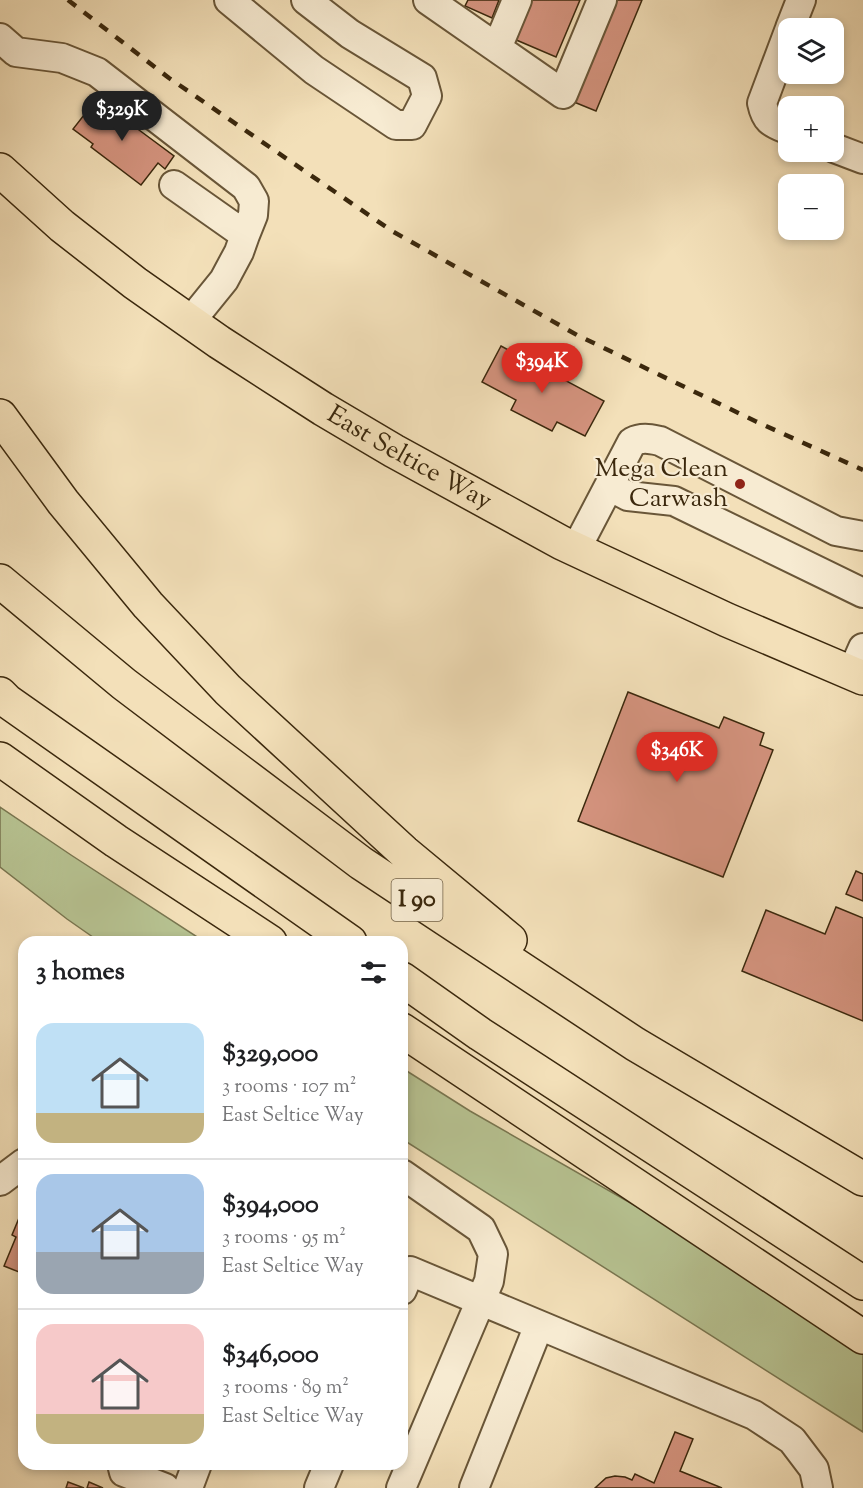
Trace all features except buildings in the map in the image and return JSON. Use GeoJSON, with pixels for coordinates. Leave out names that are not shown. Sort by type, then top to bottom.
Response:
{"type":"FeatureCollection","features":[{"type":"Feature","properties":{"kind":"main road","name":"East Seltice Way"},"geometry":{"type":"LineString","coordinates":[[0,170],[71,233],[135,283],[323,409],[394,452],[576,549],[727,620],[859,666]]}},
{"type":"Feature","properties":{"kind":"main road"},"geometry":{"type":"LineString","coordinates":[[0,416],[63,502],[148,605],[228,690],[404,852],[635,1044]]}},
{"type":"Feature","properties":{"kind":"main road","name":"I 90"},"geometry":{"type":"LineString","coordinates":[[0,581],[124,684],[362,863],[635,1044],[863,1179]]}},
{"type":"Feature","properties":{"kind":"main road"},"geometry":{"type":"LineString","coordinates":[[0,694],[342,936]]}},
{"type":"Feature","properties":{"kind":"main road"},"geometry":{"type":"LineString","coordinates":[[0,759],[116,841],[261,936]]}},
{"type":"Feature","properties":{"kind":"main road"},"geometry":{"type":"LineString","coordinates":[[408,983],[480,1034],[863,1283]]}},
{"type":"Feature","properties":{"kind":"main road"},"geometry":{"type":"LineString","coordinates":[[408,1034],[863,1337]]}},
{"type":"Feature","properties":{"kind":"lane"},"geometry":{"type":"LineString","coordinates":[[229,0],[314,70],[396,125],[412,125],[427,96],[422,78],[350,34],[306,0]]}},
{"type":"Feature","properties":{"kind":"lane"},"geometry":{"type":"LineString","coordinates":[[497,48],[517,0]]}},
{"type":"Feature","properties":{"kind":"lane"},"geometry":{"type":"LineString","coordinates":[[444,5],[497,48],[563,94],[602,0]]}},
{"type":"Feature","properties":{"kind":"lane"},"geometry":{"type":"LineString","coordinates":[[794,18],[801,0]]}},
{"type":"Feature","properties":{"kind":"lane"},"geometry":{"type":"LineString","coordinates":[[8,45],[63,58],[97,72],[246,187],[254,201],[253,215],[239,252],[224,280],[190,322]]}},
{"type":"Feature","properties":{"kind":"lane"},"geometry":{"type":"LineString","coordinates":[[778,61],[762,103],[764,115],[778,125]]}},
{"type":"Feature","properties":{"kind":"lane"},"geometry":{"type":"LineString","coordinates":[[844,152],[863,159]]}},
{"type":"Feature","properties":{"kind":"lane"},"geometry":{"type":"LineString","coordinates":[[174,185],[245,235]]}},
{"type":"Feature","properties":{"kind":"lane"},"geometry":{"type":"LineString","coordinates":[[576,549],[632,442],[647,438],[660,441],[836,531],[863,536]]}},
{"type":"Feature","properties":{"kind":"lane"},"geometry":{"type":"LineString","coordinates":[[609,486],[628,496],[674,501],[863,593]]}},
{"type":"Feature","properties":{"kind":"lane"},"geometry":{"type":"LineString","coordinates":[[0,1182],[18,1168]]}},
{"type":"Feature","properties":{"kind":"lane"},"geometry":{"type":"LineString","coordinates":[[408,1178],[481,1229],[493,1254],[489,1281],[408,1470]]}},
{"type":"Feature","properties":{"kind":"lane"},"geometry":{"type":"LineString","coordinates":[[408,1277],[481,1301],[754,1415],[792,1440],[814,1469],[818,1488]]}},
{"type":"Feature","properties":{"kind":"lane"},"geometry":{"type":"LineString","coordinates":[[474,1488],[539,1325]]}},
{"type":"Feature","properties":{"kind":"lane"},"geometry":{"type":"LineString","coordinates":[[124,1470],[165,1488]]}},
{"type":"Feature","properties":{"kind":"lane"},"geometry":{"type":"LineString","coordinates":[[188,1488],[195,1470]]}},
{"type":"Feature","properties":{"kind":"lane"},"geometry":{"type":"LineString","coordinates":[[319,1488],[326,1470]]}},
{"type":"Feature","properties":{"kind":"lane"},"geometry":{"type":"LineString","coordinates":[[400,1488],[408,1470]]}},
{"type":"Feature","properties":{"kind":"green space"},"geometry":{"type":"Polygon","coordinates":[[[0,807],[196,936],[91,936],[0,867],[0,807]]]}},
{"type":"Feature","properties":{"kind":"green space"},"geometry":{"type":"Polygon","coordinates":[[[408,1072],[470,1111],[669,1225],[863,1341],[863,1432],[408,1143],[408,1072]]]}},
{"type":"Feature","properties":{"kind":"railway"},"geometry":{"type":"LineString","coordinates":[[68,0],[169,78],[392,231],[577,335],[863,470]]}},
{"type":"Feature","properties":{"kind":"place","name":"Mega Clean Carwash"},"geometry":{"type":"Point","coordinates":[740,484]}}]}
